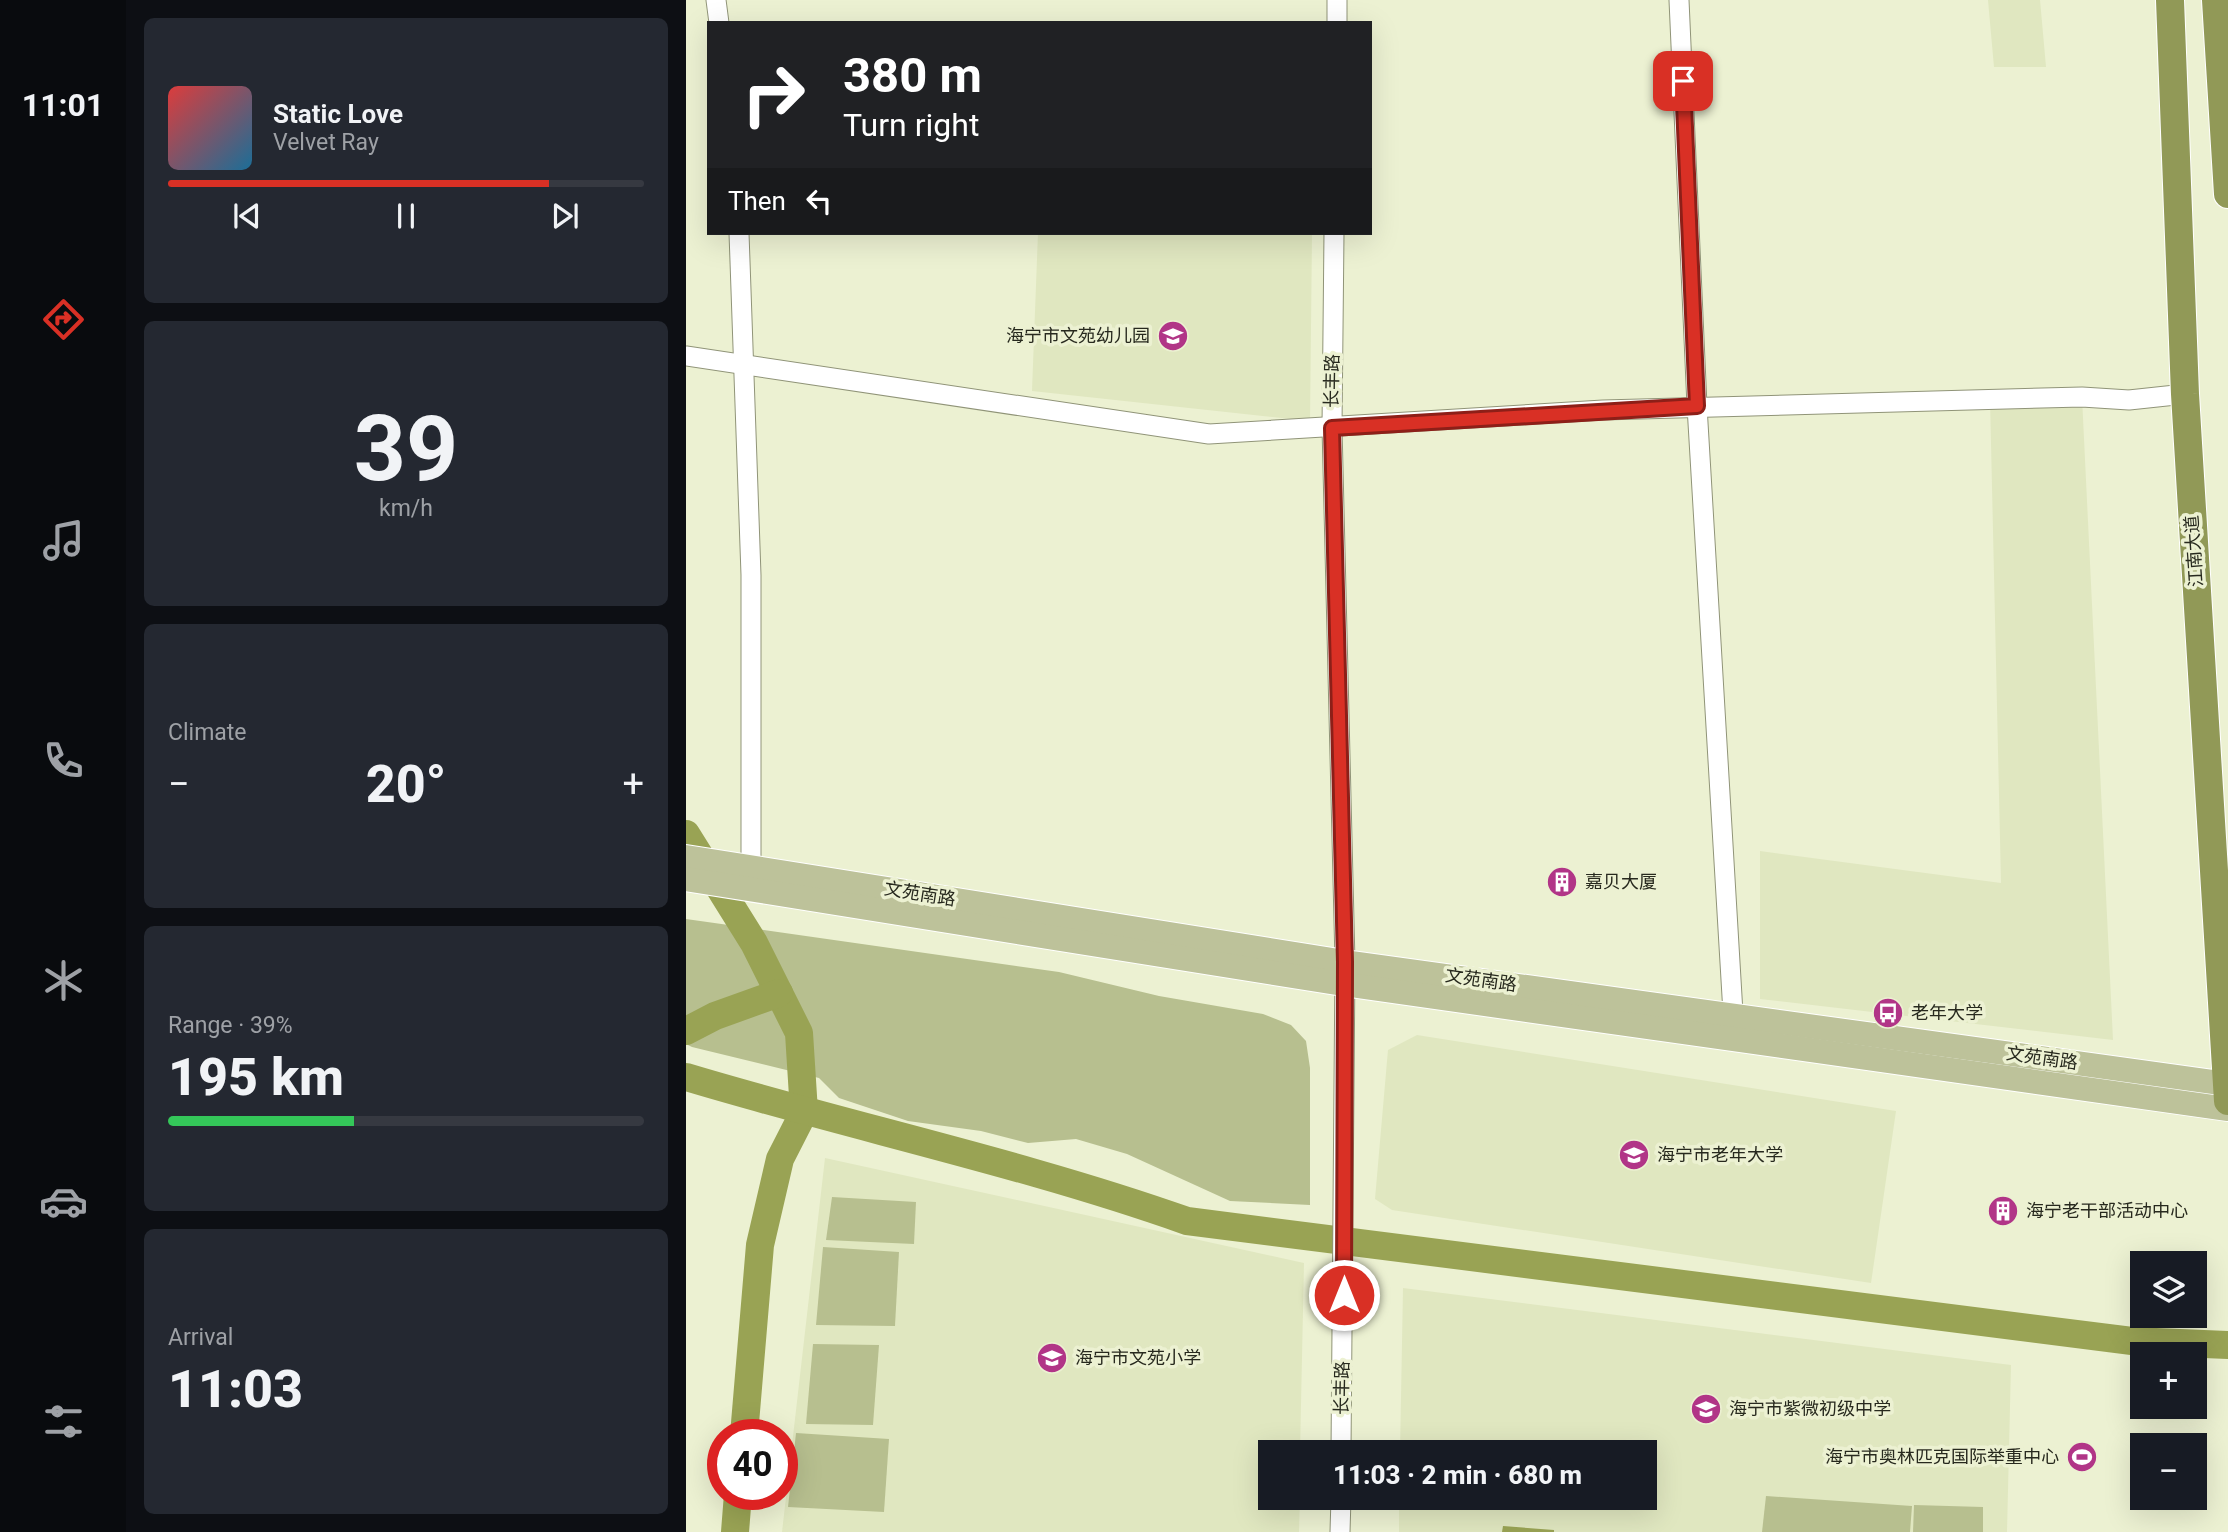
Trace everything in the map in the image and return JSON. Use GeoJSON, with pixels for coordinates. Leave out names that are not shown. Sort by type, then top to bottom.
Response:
{"type":"FeatureCollection","features":[{"type":"Feature","properties":{"kind":"highway","name":"江南大道"},"geometry":{"type":"LineString","coordinates":[[2170,0],[2185,394],[2228,1095]]}},
{"type":"Feature","properties":{"kind":"highway"},"geometry":{"type":"LineString","coordinates":[[2216,0],[2228,194]]}},
{"type":"Feature","properties":{"kind":"main road"},"geometry":{"type":"LineString","coordinates":[[686,857],[746,874]]}},
{"type":"Feature","properties":{"kind":"main road"},"geometry":{"type":"LineString","coordinates":[[686,879],[746,874]]}},
{"type":"Feature","properties":{"kind":"main road","name":"文苑南路"},"geometry":{"type":"LineString","coordinates":[[746,874],[1344,973],[2228,1095]]}},
{"type":"Feature","properties":{"kind":"street"},"geometry":{"type":"LineString","coordinates":[[716,0],[719,21]]}},
{"type":"Feature","properties":{"kind":"street"},"geometry":{"type":"LineString","coordinates":[[1336,21],[1337,0]]}},
{"type":"Feature","properties":{"kind":"street"},"geometry":{"type":"LineString","coordinates":[[1679,0],[1697,406],[1734,1027]]}},
{"type":"Feature","properties":{"kind":"street"},"geometry":{"type":"LineString","coordinates":[[739,235],[751,575],[746,874]]}},
{"type":"Feature","properties":{"kind":"street","name":"长丰路"},"geometry":{"type":"LineString","coordinates":[[1334,235],[1332,428],[1344,973],[1341,1440]]}},
{"type":"Feature","properties":{"kind":"street"},"geometry":{"type":"LineString","coordinates":[[686,356],[1209,434],[1697,406],[2069,397],[2129,400],[2185,394]]}},
{"type":"Feature","properties":{"kind":"street"},"geometry":{"type":"LineString","coordinates":[[1340,1510],[1340,1532]]}},
{"type":"Feature","properties":{"kind":"shaded area"},"geometry":{"type":"Polygon","coordinates":[[[1988,0],[2040,0],[2046,67],[1994,67],[1988,0]]]}},
{"type":"Feature","properties":{"kind":"shaded area","name":"海宁市文苑幼儿园"},"geometry":{"type":"Polygon","coordinates":[[[1038,235],[1312,235],[1310,421],[1032,391],[1038,235]]]}},
{"type":"Feature","properties":{"kind":"shaded area"},"geometry":{"type":"Polygon","coordinates":[[[2082,397],[2113,1040],[1760,999],[1760,851],[2001,883],[1990,399],[2082,397]]]}},
{"type":"Feature","properties":{"kind":"shaded area"},"geometry":{"type":"Polygon","coordinates":[[[686,919],[1059,972],[1159,996],[1263,1014],[1291,1025],[1306,1041],[1310,1068],[1310,1205],[1230,1201],[1127,1154],[1076,1139],[1028,1143],[981,1131],[908,1121],[839,1098],[819,1078],[692,1047],[686,1044],[686,919]]]}},
{"type":"Feature","properties":{"kind":"shaded area","name":"海宁市老年大学"},"geometry":{"type":"Polygon","coordinates":[[[1417,1035],[1896,1111],[1871,1283],[1392,1210],[1375,1199],[1388,1050],[1417,1035]]]}},
{"type":"Feature","properties":{"kind":"shaded area","name":"海宁市文苑小学"},"geometry":{"type":"Polygon","coordinates":[[[825,1158],[1304,1263],[1300,1440],[1258,1440],[1258,1510],[1300,1510],[1299,1532],[782,1532],[785,1510],[798,1510],[798,1419],[795,1419],[825,1158]]]}},
{"type":"Feature","properties":{"kind":"shaded area"},"geometry":{"type":"Polygon","coordinates":[[[832,1197],[916,1202],[914,1244],[826,1240],[832,1197]]]}},
{"type":"Feature","properties":{"kind":"shaded area"},"geometry":{"type":"Polygon","coordinates":[[[823,1247],[899,1252],[895,1326],[816,1325],[823,1247]]]}},
{"type":"Feature","properties":{"kind":"shaded area","name":"海宁市紫微初级中学"},"geometry":{"type":"Polygon","coordinates":[[[1403,1288],[2011,1365],[2007,1532],[1399,1532],[1399,1510],[1657,1510],[1657,1440],[1400,1440],[1403,1288]]]}},
{"type":"Feature","properties":{"kind":"shaded area"},"geometry":{"type":"Polygon","coordinates":[[[813,1344],[879,1345],[873,1425],[806,1424],[813,1344]]]}},
{"type":"Feature","properties":{"kind":"shaded area"},"geometry":{"type":"Polygon","coordinates":[[[798,1433],[889,1439],[884,1512],[798,1508],[798,1433]]]}},
{"type":"Feature","properties":{"kind":"shaded area"},"geometry":{"type":"Polygon","coordinates":[[[1766,1496],[1912,1506],[1910,1532],[1762,1532],[1766,1496]]]}},
{"type":"Feature","properties":{"kind":"shaded area"},"geometry":{"type":"Polygon","coordinates":[[[1914,1505],[1983,1507],[1983,1532],[1913,1532],[1914,1505]]]}},
{"type":"Feature","properties":{"kind":"shaded area"},"geometry":{"type":"Polygon","coordinates":[[[1503,1526],[1554,1530],[1554,1532],[1502,1532],[1503,1526]]]}},
{"type":"Feature","properties":{"kind":"waterway"},"geometry":{"type":"LineString","coordinates":[[686,834],[754,943],[799,1033],[804,1112],[780,1159],[760,1245],[745,1419]]}},
{"type":"Feature","properties":{"kind":"waterway"},"geometry":{"type":"LineString","coordinates":[[686,1031],[715,1016],[779,993]]}},
{"type":"Feature","properties":{"kind":"waterway"},"geometry":{"type":"LineString","coordinates":[[686,1077],[1063,1181],[1187,1221],[2132,1341],[2228,1345]]}},
{"type":"Feature","properties":{"kind":"waterway"},"geometry":{"type":"LineString","coordinates":[[735,1532],[737,1510]]}},
{"type":"Feature","properties":{"kind":"place","name":"海宁市文苑幼儿园"},"geometry":{"type":"Point","coordinates":[1173,336]}},
{"type":"Feature","properties":{"kind":"place","name":"嘉贝大厦"},"geometry":{"type":"Point","coordinates":[1562,882]}},
{"type":"Feature","properties":{"kind":"place","name":"老年大学"},"geometry":{"type":"Point","coordinates":[1888,1013]}},
{"type":"Feature","properties":{"kind":"place","name":"海宁市老年大学"},"geometry":{"type":"Point","coordinates":[1634,1155]}},
{"type":"Feature","properties":{"kind":"place","name":"海宁老干部活动中心"},"geometry":{"type":"Point","coordinates":[2003,1211]}},
{"type":"Feature","properties":{"kind":"place","name":"海宁市文苑小学"},"geometry":{"type":"Point","coordinates":[1052,1358]}},
{"type":"Feature","properties":{"kind":"place","name":"海宁市紫微初级中学"},"geometry":{"type":"Point","coordinates":[1706,1409]}},
{"type":"Feature","properties":{"kind":"place","name":"海宁市奥林匹克国际举重中心"},"geometry":{"type":"Point","coordinates":[2082,1457]}},
{"type":"Feature","properties":{"kind":"route"},"geometry":{"type":"LineString","coordinates":[[1344,1295],[1345,962],[1332,428],[1697,406],[1683,81]]}}]}
